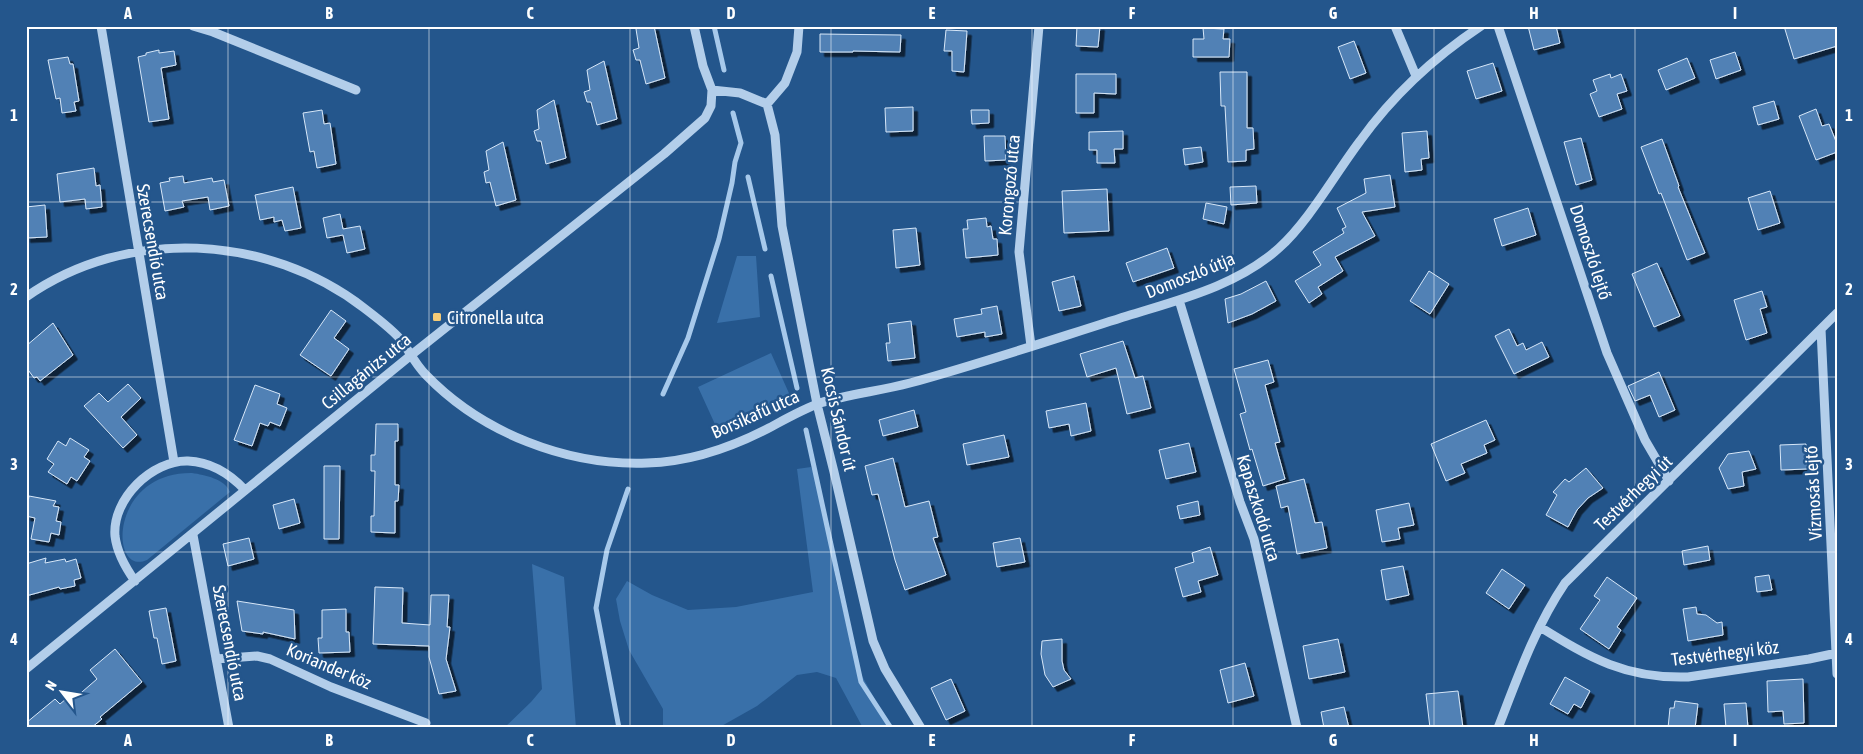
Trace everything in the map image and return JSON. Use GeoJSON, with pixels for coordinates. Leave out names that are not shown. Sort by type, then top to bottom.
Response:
{"type":"FeatureCollection","features":[{"type":"Feature","properties":{"kind":"street","name":"Szerecsendió utca"},"geometry":{"type":"LineString","coordinates":[[101,26],[174,462]]}},
{"type":"Feature","properties":{"kind":"street"},"geometry":{"type":"LineString","coordinates":[[193,26],[213,32],[356,90]]}},
{"type":"Feature","properties":{"kind":"street"},"geometry":{"type":"LineString","coordinates":[[694,26],[703,66],[712,90],[740,93],[767,104],[785,83],[797,52],[799,26]]}},
{"type":"Feature","properties":{"kind":"street","name":"Korongozó utca"},"geometry":{"type":"LineString","coordinates":[[1031,346],[1019,252],[1039,26]]}},
{"type":"Feature","properties":{"kind":"street"},"geometry":{"type":"LineString","coordinates":[[1395,26],[1416,76]]}},
{"type":"Feature","properties":{"kind":"street","name":"Domoszló útja"},"geometry":{"type":"LineString","coordinates":[[817,404],[917,381],[1179,300],[1234,277],[1260,263],[1280,247],[1297,228],[1372,124],[1416,76],[1440,55],[1481,26]]}},
{"type":"Feature","properties":{"kind":"street","name":"Domoszló lejtő"},"geometry":{"type":"LineString","coordinates":[[1498,26],[1607,353],[1645,440],[1669,481]]}},
{"type":"Feature","properties":{"kind":"street","name":"Csillagánizs utca"},"geometry":{"type":"LineString","coordinates":[[26,669],[193,535],[245,490],[410,356],[664,154],[704,118],[711,106],[712,90]]}},
{"type":"Feature","properties":{"kind":"street","name":"Kocsis Sándor út"},"geometry":{"type":"LineString","coordinates":[[767,104],[776,135],[782,226],[817,404],[873,641],[885,670],[921,728]]}},
{"type":"Feature","properties":{"kind":"street","name":"Borsikafű utca"},"geometry":{"type":"LineString","coordinates":[[26,297],[71,272],[138,250],[178,247],[220,249],[258,256],[291,266],[327,284],[360,304],[401,341],[410,356],[425,374],[442,390],[490,423],[557,453],[600,460],[647,463],[712,452],[738,443],[817,404]]}},
{"type":"Feature","properties":{"kind":"street","name":"Kapaszkodó utca"},"geometry":{"type":"LineString","coordinates":[[1179,300],[1240,502],[1254,539],[1297,728]]}},
{"type":"Feature","properties":{"kind":"street","name":"Testvérhegyi út"},"geometry":{"type":"LineString","coordinates":[[1498,728],[1540,627],[1565,583],[1837,313]]}},
{"type":"Feature","properties":{"kind":"street","name":"Vízmosás lejtő"},"geometry":{"type":"LineString","coordinates":[[1821,328],[1837,674]]}},
{"type":"Feature","properties":{"kind":"street"},"geometry":{"type":"LineString","coordinates":[[134,581],[118,552],[115,534],[116,521],[120,507],[128,493],[144,478],[174,462],[188,461],[218,468],[234,478],[245,490]]}},
{"type":"Feature","properties":{"kind":"street","name":"Szerecsendió utca"},"geometry":{"type":"LineString","coordinates":[[193,535],[229,728]]}},
{"type":"Feature","properties":{"kind":"street","name":"Testvérhegyi köz"},"geometry":{"type":"LineString","coordinates":[[1540,627],[1582,652],[1609,665],[1623,670],[1668,678],[1688,677],[1836,653]]}},
{"type":"Feature","properties":{"kind":"street","name":"Koriander köz"},"geometry":{"type":"LineString","coordinates":[[216,659],[257,656],[270,658],[331,687],[426,722]]}},
{"type":"Feature","properties":{"kind":"shaded area"},"geometry":{"type":"Polygon","coordinates":[[[737,256],[756,256],[760,317],[717,323],[737,256]]]}},
{"type":"Feature","properties":{"kind":"shaded area"},"geometry":{"type":"Polygon","coordinates":[[[771,353],[792,400],[719,433],[698,387],[771,353]]]}},
{"type":"Feature","properties":{"kind":"shaded area"},"geometry":{"type":"Polygon","coordinates":[[[811,467],[821,489],[836,581],[857,667],[891,728],[863,728],[836,678],[817,672],[797,675],[757,706],[718,728],[663,728],[663,709],[629,650],[620,621],[616,599],[627,581],[652,595],[688,610],[736,607],[813,592],[797,469],[811,467]]]}},
{"type":"Feature","properties":{"kind":"shaded area"},"geometry":{"type":"Polygon","coordinates":[[[192,473],[208,476],[219,481],[230,492],[147,560],[135,561],[126,553],[123,540],[124,523],[131,505],[145,489],[165,477],[192,473]]]}},
{"type":"Feature","properties":{"kind":"shaded area"},"geometry":{"type":"Polygon","coordinates":[[[532,564],[564,577],[576,728],[504,728],[542,689],[532,564]]]}},
{"type":"Feature","properties":{"kind":"building"},"geometry":{"type":"Polygon","coordinates":[[[641,26],[654,26],[665,78],[646,84],[640,60],[636,60],[633,50],[639,48],[636,29],[641,26]]]}},
{"type":"Feature","properties":{"kind":"building"},"geometry":{"type":"Polygon","coordinates":[[[1077,26],[1100,26],[1098,47],[1076,46],[1077,26]]]}},
{"type":"Feature","properties":{"kind":"building"},"geometry":{"type":"Polygon","coordinates":[[[1528,26],[1556,26],[1560,43],[1534,50],[1528,26]]]}},
{"type":"Feature","properties":{"kind":"building"},"geometry":{"type":"Polygon","coordinates":[[[1784,26],[1837,26],[1837,46],[1794,59],[1784,26]]]}},
{"type":"Feature","properties":{"kind":"building"},"geometry":{"type":"Polygon","coordinates":[[[1203,28],[1224,29],[1223,39],[1230,39],[1229,57],[1193,57],[1193,39],[1204,39],[1203,28]]]}},
{"type":"Feature","properties":{"kind":"building"},"geometry":{"type":"Polygon","coordinates":[[[946,30],[967,31],[964,72],[952,71],[952,51],[944,51],[946,30]]]}},
{"type":"Feature","properties":{"kind":"building"},"geometry":{"type":"Polygon","coordinates":[[[820,34],[901,35],[900,52],[820,52],[820,34]]]}},
{"type":"Feature","properties":{"kind":"building"},"geometry":{"type":"Polygon","coordinates":[[[1354,41],[1366,73],[1350,79],[1338,47],[1354,41]]]}},
{"type":"Feature","properties":{"kind":"building"},"geometry":{"type":"Polygon","coordinates":[[[159,50],[159,53],[174,51],[176,65],[161,68],[169,119],[149,122],[138,57],[159,50]]]}},
{"type":"Feature","properties":{"kind":"building"},"geometry":{"type":"Polygon","coordinates":[[[1735,52],[1741,70],[1716,79],[1710,60],[1735,52]]]}},
{"type":"Feature","properties":{"kind":"building"},"geometry":{"type":"Polygon","coordinates":[[[68,57],[70,64],[73,64],[79,101],[74,102],[76,111],[62,113],[60,98],[56,99],[48,60],[68,57]]]}},
{"type":"Feature","properties":{"kind":"building"},"geometry":{"type":"Polygon","coordinates":[[[1687,58],[1695,78],[1666,90],[1658,70],[1687,58]]]}},
{"type":"Feature","properties":{"kind":"building"},"geometry":{"type":"Polygon","coordinates":[[[604,61],[617,119],[597,125],[591,102],[587,102],[584,92],[590,90],[587,70],[604,61]]]}},
{"type":"Feature","properties":{"kind":"building"},"geometry":{"type":"Polygon","coordinates":[[[1493,63],[1502,91],[1476,99],[1467,71],[1493,63]]]}},
{"type":"Feature","properties":{"kind":"building"},"geometry":{"type":"Polygon","coordinates":[[[1220,72],[1247,72],[1247,128],[1253,128],[1254,149],[1246,150],[1246,161],[1228,162],[1225,106],[1221,106],[1220,72]]]}},
{"type":"Feature","properties":{"kind":"building"},"geometry":{"type":"Polygon","coordinates":[[[1076,74],[1116,74],[1116,94],[1094,93],[1094,113],[1076,113],[1076,74]]]}},
{"type":"Feature","properties":{"kind":"building"},"geometry":{"type":"Polygon","coordinates":[[[1610,74],[1611,78],[1621,74],[1627,91],[1617,94],[1622,109],[1599,117],[1590,94],[1597,91],[1593,80],[1610,74]]]}},
{"type":"Feature","properties":{"kind":"building"},"geometry":{"type":"Polygon","coordinates":[[[554,100],[566,158],[546,164],[541,141],[537,141],[534,131],[539,129],[537,110],[554,100]]]}},
{"type":"Feature","properties":{"kind":"building"},"geometry":{"type":"Polygon","coordinates":[[[1774,101],[1779,119],[1758,125],[1753,107],[1774,101]]]}},
{"type":"Feature","properties":{"kind":"building"},"geometry":{"type":"Polygon","coordinates":[[[913,107],[913,131],[886,132],[885,108],[913,107]]]}},
{"type":"Feature","properties":{"kind":"building"},"geometry":{"type":"Polygon","coordinates":[[[1816,109],[1822,126],[1829,124],[1837,144],[1837,152],[1816,160],[1799,116],[1816,109]]]}},
{"type":"Feature","properties":{"kind":"building"},"geometry":{"type":"Polygon","coordinates":[[[322,110],[324,124],[330,123],[336,164],[317,168],[314,151],[310,152],[303,113],[322,110]]]}},
{"type":"Feature","properties":{"kind":"building"},"geometry":{"type":"Polygon","coordinates":[[[971,110],[989,110],[989,123],[972,124],[971,110]]]}},
{"type":"Feature","properties":{"kind":"building"},"geometry":{"type":"Polygon","coordinates":[[[1123,131],[1123,149],[1114,149],[1115,163],[1097,163],[1097,150],[1089,150],[1089,132],[1123,131]]]}},
{"type":"Feature","properties":{"kind":"building"},"geometry":{"type":"Polygon","coordinates":[[[1427,131],[1429,158],[1421,159],[1422,170],[1405,172],[1402,133],[1427,131]]]}},
{"type":"Feature","properties":{"kind":"building"},"geometry":{"type":"Polygon","coordinates":[[[984,136],[1005,136],[1006,160],[985,161],[984,136]]]}},
{"type":"Feature","properties":{"kind":"building"},"geometry":{"type":"Polygon","coordinates":[[[1581,138],[1592,180],[1576,185],[1564,142],[1581,138]]]}},
{"type":"Feature","properties":{"kind":"building"},"geometry":{"type":"Polygon","coordinates":[[[1662,139],[1678,187],[1705,253],[1687,260],[1641,147],[1662,139]]]}},
{"type":"Feature","properties":{"kind":"building"},"geometry":{"type":"Polygon","coordinates":[[[503,142],[516,200],[496,206],[490,182],[486,183],[484,172],[489,170],[486,151],[503,142]]]}},
{"type":"Feature","properties":{"kind":"building"},"geometry":{"type":"Polygon","coordinates":[[[1201,147],[1203,162],[1185,165],[1183,149],[1201,147]]]}},
{"type":"Feature","properties":{"kind":"building"},"geometry":{"type":"Polygon","coordinates":[[[94,168],[96,186],[100,185],[102,207],[86,209],[85,199],[60,202],[57,174],[94,168]]]}},
{"type":"Feature","properties":{"kind":"building"},"geometry":{"type":"Polygon","coordinates":[[[1390,175],[1395,207],[1362,212],[1375,236],[1335,257],[1343,271],[1318,287],[1322,294],[1309,303],[1295,281],[1321,265],[1313,252],[1344,233],[1342,229],[1346,227],[1337,208],[1366,193],[1364,179],[1390,175]]]}},
{"type":"Feature","properties":{"kind":"building"},"geometry":{"type":"Polygon","coordinates":[[[183,176],[184,183],[212,178],[213,182],[224,180],[229,206],[210,210],[208,197],[182,201],[184,207],[165,211],[160,183],[170,181],[169,178],[183,176]]]}},
{"type":"Feature","properties":{"kind":"building"},"geometry":{"type":"Polygon","coordinates":[[[1256,186],[1257,203],[1231,205],[1230,187],[1256,186]]]}},
{"type":"Feature","properties":{"kind":"building"},"geometry":{"type":"Polygon","coordinates":[[[293,187],[301,228],[285,231],[282,220],[274,222],[274,217],[260,220],[255,195],[293,187]]]}},
{"type":"Feature","properties":{"kind":"building"},"geometry":{"type":"Polygon","coordinates":[[[1107,189],[1109,231],[1064,233],[1062,191],[1107,189]]]}},
{"type":"Feature","properties":{"kind":"building"},"geometry":{"type":"Polygon","coordinates":[[[1770,191],[1780,223],[1758,230],[1748,198],[1770,191]]]}},
{"type":"Feature","properties":{"kind":"building"},"geometry":{"type":"Polygon","coordinates":[[[1206,203],[1227,207],[1224,224],[1203,219],[1206,203]]]}},
{"type":"Feature","properties":{"kind":"building"},"geometry":{"type":"Polygon","coordinates":[[[45,205],[47,237],[26,238],[26,207],[45,205]]]}},
{"type":"Feature","properties":{"kind":"building"},"geometry":{"type":"Polygon","coordinates":[[[1528,208],[1536,235],[1502,246],[1494,219],[1528,208]]]}},
{"type":"Feature","properties":{"kind":"building"},"geometry":{"type":"Polygon","coordinates":[[[340,214],[343,229],[360,226],[365,249],[347,253],[343,235],[327,238],[323,218],[340,214]]]}},
{"type":"Feature","properties":{"kind":"building"},"geometry":{"type":"Polygon","coordinates":[[[986,218],[987,227],[991,226],[993,239],[997,239],[998,255],[966,258],[963,229],[968,229],[967,220],[986,218]]]}},
{"type":"Feature","properties":{"kind":"building"},"geometry":{"type":"Polygon","coordinates":[[[916,228],[920,265],[896,268],[893,230],[916,228]]]}},
{"type":"Feature","properties":{"kind":"building"},"geometry":{"type":"Polygon","coordinates":[[[1167,248],[1174,268],[1133,282],[1126,263],[1167,248]]]}},
{"type":"Feature","properties":{"kind":"building"},"geometry":{"type":"Polygon","coordinates":[[[1657,263],[1680,316],[1654,327],[1632,274],[1657,263]]]}},
{"type":"Feature","properties":{"kind":"building"},"geometry":{"type":"Polygon","coordinates":[[[1429,271],[1449,284],[1430,314],[1410,301],[1429,271]]]}},
{"type":"Feature","properties":{"kind":"building"},"geometry":{"type":"Polygon","coordinates":[[[1074,276],[1081,306],[1059,311],[1052,282],[1074,276]]]}},
{"type":"Feature","properties":{"kind":"building"},"geometry":{"type":"Polygon","coordinates":[[[1266,281],[1276,301],[1252,314],[1228,323],[1225,299],[1241,294],[1266,281]]]}},
{"type":"Feature","properties":{"kind":"building"},"geometry":{"type":"Polygon","coordinates":[[[1762,291],[1767,307],[1760,309],[1767,333],[1746,340],[1734,300],[1762,291]]]}},
{"type":"Feature","properties":{"kind":"building"},"geometry":{"type":"Polygon","coordinates":[[[997,306],[1002,334],[985,337],[985,332],[957,337],[954,319],[982,314],[981,309],[997,306]]]}},
{"type":"Feature","properties":{"kind":"building"},"geometry":{"type":"Polygon","coordinates":[[[331,310],[346,321],[334,338],[349,349],[331,376],[300,355],[331,310]]]}},
{"type":"Feature","properties":{"kind":"building"},"geometry":{"type":"Polygon","coordinates":[[[911,321],[915,358],[888,361],[886,343],[890,343],[888,324],[911,321]]]}},
{"type":"Feature","properties":{"kind":"building"},"geometry":{"type":"Polygon","coordinates":[[[53,323],[73,355],[40,381],[37,377],[34,378],[26,367],[26,346],[53,323]]]}},
{"type":"Feature","properties":{"kind":"building"},"geometry":{"type":"Polygon","coordinates":[[[1509,329],[1517,346],[1523,343],[1526,350],[1542,342],[1549,357],[1514,374],[1495,336],[1509,329]]]}},
{"type":"Feature","properties":{"kind":"building"},"geometry":{"type":"Polygon","coordinates":[[[1123,341],[1135,378],[1143,376],[1151,408],[1127,414],[1116,368],[1087,377],[1080,354],[1123,341]]]}},
{"type":"Feature","properties":{"kind":"building"},"geometry":{"type":"Polygon","coordinates":[[[1268,360],[1274,382],[1265,385],[1280,442],[1275,443],[1285,479],[1263,486],[1240,414],[1246,412],[1234,369],[1268,360]]]}},
{"type":"Feature","properties":{"kind":"building"},"geometry":{"type":"Polygon","coordinates":[[[1659,372],[1675,410],[1659,417],[1650,395],[1635,401],[1628,386],[1659,372]]]}},
{"type":"Feature","properties":{"kind":"building"},"geometry":{"type":"Polygon","coordinates":[[[128,384],[141,398],[121,417],[137,435],[123,448],[84,406],[99,393],[108,402],[128,384]]]}},
{"type":"Feature","properties":{"kind":"building"},"geometry":{"type":"Polygon","coordinates":[[[255,385],[280,394],[277,404],[287,408],[280,426],[270,422],[268,426],[260,423],[252,446],[234,440],[255,385]]]}},
{"type":"Feature","properties":{"kind":"building"},"geometry":{"type":"Polygon","coordinates":[[[1086,403],[1091,431],[1071,436],[1069,424],[1049,428],[1046,411],[1086,403]]]}},
{"type":"Feature","properties":{"kind":"building"},"geometry":{"type":"Polygon","coordinates":[[[914,410],[918,427],[883,436],[879,420],[914,410]]]}},
{"type":"Feature","properties":{"kind":"building"},"geometry":{"type":"Polygon","coordinates":[[[1486,420],[1495,440],[1484,445],[1487,453],[1461,464],[1465,473],[1446,481],[1431,444],[1486,420]]]}},
{"type":"Feature","properties":{"kind":"building"},"geometry":{"type":"Polygon","coordinates":[[[376,424],[398,424],[398,441],[395,441],[395,485],[399,485],[398,501],[395,501],[395,533],[371,532],[371,516],[374,516],[375,471],[371,471],[371,455],[375,455],[376,424]]]}},
{"type":"Feature","properties":{"kind":"building"},"geometry":{"type":"Polygon","coordinates":[[[1004,435],[1009,457],[967,465],[963,444],[1004,435]]]}},
{"type":"Feature","properties":{"kind":"building"},"geometry":{"type":"Polygon","coordinates":[[[70,438],[89,450],[84,457],[90,461],[77,481],[71,477],[67,484],[48,472],[54,464],[47,459],[58,441],[66,446],[70,438]]]}},
{"type":"Feature","properties":{"kind":"building"},"geometry":{"type":"Polygon","coordinates":[[[1189,443],[1196,472],[1166,479],[1159,450],[1189,443]]]}},
{"type":"Feature","properties":{"kind":"building"},"geometry":{"type":"Polygon","coordinates":[[[1806,444],[1807,469],[1781,470],[1780,445],[1806,444]]]}},
{"type":"Feature","properties":{"kind":"building"},"geometry":{"type":"Polygon","coordinates":[[[1749,451],[1756,469],[1742,472],[1744,486],[1728,489],[1719,468],[1728,454],[1749,451]]]}},
{"type":"Feature","properties":{"kind":"building"},"geometry":{"type":"Polygon","coordinates":[[[893,458],[905,507],[929,501],[938,537],[933,538],[946,575],[905,590],[895,560],[878,494],[872,495],[865,466],[893,458]]]}},
{"type":"Feature","properties":{"kind":"building"},"geometry":{"type":"Polygon","coordinates":[[[324,466],[340,466],[339,539],[324,539],[324,466]]]}},
{"type":"Feature","properties":{"kind":"building"},"geometry":{"type":"Polygon","coordinates":[[[1586,468],[1603,488],[1588,498],[1577,510],[1568,527],[1546,515],[1557,495],[1553,492],[1565,479],[1569,482],[1586,468]]]}},
{"type":"Feature","properties":{"kind":"building"},"geometry":{"type":"Polygon","coordinates":[[[1304,479],[1315,523],[1322,522],[1327,548],[1297,554],[1288,506],[1281,508],[1276,486],[1304,479]]]}},
{"type":"Feature","properties":{"kind":"building"},"geometry":{"type":"Polygon","coordinates":[[[29,496],[56,501],[53,506],[59,507],[56,521],[61,522],[59,535],[51,533],[49,542],[31,539],[35,518],[26,516],[29,496]]]}},
{"type":"Feature","properties":{"kind":"building"},"geometry":{"type":"Polygon","coordinates":[[[294,499],[300,523],[279,529],[273,505],[294,499]]]}},
{"type":"Feature","properties":{"kind":"building"},"geometry":{"type":"Polygon","coordinates":[[[1198,501],[1200,515],[1180,519],[1177,506],[1198,501]]]}},
{"type":"Feature","properties":{"kind":"building"},"geometry":{"type":"Polygon","coordinates":[[[1409,503],[1414,525],[1398,528],[1400,539],[1382,542],[1376,510],[1409,503]]]}},
{"type":"Feature","properties":{"kind":"building"},"geometry":{"type":"Polygon","coordinates":[[[249,538],[254,559],[228,566],[223,544],[249,538]]]}},
{"type":"Feature","properties":{"kind":"building"},"geometry":{"type":"Polygon","coordinates":[[[1020,538],[1025,562],[997,567],[993,543],[1020,538]]]}},
{"type":"Feature","properties":{"kind":"building"},"geometry":{"type":"Polygon","coordinates":[[[1708,546],[1710,560],[1684,565],[1682,551],[1708,546]]]}},
{"type":"Feature","properties":{"kind":"building"},"geometry":{"type":"Polygon","coordinates":[[[1210,547],[1218,575],[1198,581],[1201,592],[1183,597],[1175,568],[1194,562],[1192,553],[1210,547]]]}},
{"type":"Feature","properties":{"kind":"building"},"geometry":{"type":"Polygon","coordinates":[[[46,558],[45,563],[65,559],[66,562],[76,559],[81,578],[74,580],[75,586],[60,589],[59,587],[26,596],[26,564],[46,558]]]}},
{"type":"Feature","properties":{"kind":"building"},"geometry":{"type":"Polygon","coordinates":[[[1403,566],[1409,595],[1386,600],[1381,570],[1403,566]]]}},
{"type":"Feature","properties":{"kind":"building"},"geometry":{"type":"Polygon","coordinates":[[[1502,569],[1525,585],[1509,609],[1486,593],[1502,569]]]}},
{"type":"Feature","properties":{"kind":"building"},"geometry":{"type":"Polygon","coordinates":[[[1769,575],[1772,590],[1757,592],[1755,577],[1769,575]]]}},
{"type":"Feature","properties":{"kind":"building"},"geometry":{"type":"Polygon","coordinates":[[[1607,577],[1637,598],[1617,627],[1621,630],[1609,649],[1580,629],[1600,600],[1594,596],[1607,577]]]}},
{"type":"Feature","properties":{"kind":"building"},"geometry":{"type":"Polygon","coordinates":[[[375,587],[403,588],[402,623],[430,625],[431,595],[449,595],[447,627],[450,627],[446,659],[456,691],[439,694],[429,657],[429,646],[373,644],[375,587]]]}},
{"type":"Feature","properties":{"kind":"building"},"geometry":{"type":"Polygon","coordinates":[[[237,601],[294,610],[295,639],[263,632],[263,634],[242,631],[237,601]]]}},
{"type":"Feature","properties":{"kind":"building"},"geometry":{"type":"Polygon","coordinates":[[[1696,607],[1697,614],[1706,615],[1717,623],[1722,622],[1723,635],[1688,641],[1683,609],[1696,607]]]}},
{"type":"Feature","properties":{"kind":"building"},"geometry":{"type":"Polygon","coordinates":[[[166,608],[176,661],[162,664],[157,638],[154,638],[149,611],[166,608]]]}},
{"type":"Feature","properties":{"kind":"building"},"geometry":{"type":"Polygon","coordinates":[[[346,609],[346,632],[349,632],[350,652],[319,653],[318,638],[322,638],[322,610],[346,609]]]}},
{"type":"Feature","properties":{"kind":"building"},"geometry":{"type":"Polygon","coordinates":[[[1062,639],[1064,670],[1071,679],[1053,687],[1045,675],[1041,654],[1042,641],[1062,639]]]}},
{"type":"Feature","properties":{"kind":"building"},"geometry":{"type":"Polygon","coordinates":[[[1338,639],[1345,672],[1309,679],[1303,646],[1338,639]]]}},
{"type":"Feature","properties":{"kind":"building"},"geometry":{"type":"Polygon","coordinates":[[[115,649],[142,682],[100,717],[102,719],[91,728],[26,728],[26,723],[55,699],[60,704],[72,694],[75,698],[97,679],[90,670],[115,649]]]}},
{"type":"Feature","properties":{"kind":"building"},"geometry":{"type":"Polygon","coordinates":[[[1245,663],[1254,696],[1228,703],[1220,670],[1245,663]]]}},
{"type":"Feature","properties":{"kind":"building"},"geometry":{"type":"Polygon","coordinates":[[[1565,677],[1590,691],[1581,708],[1574,704],[1568,714],[1550,704],[1565,677]]]}},
{"type":"Feature","properties":{"kind":"building"},"geometry":{"type":"Polygon","coordinates":[[[951,679],[965,711],[946,720],[931,688],[951,679]]]}},
{"type":"Feature","properties":{"kind":"building"},"geometry":{"type":"Polygon","coordinates":[[[1803,679],[1804,723],[1784,724],[1783,711],[1768,712],[1767,681],[1803,679]]]}},
{"type":"Feature","properties":{"kind":"building"},"geometry":{"type":"Polygon","coordinates":[[[1458,691],[1463,728],[1430,728],[1426,694],[1458,691]]]}},
{"type":"Feature","properties":{"kind":"building"},"geometry":{"type":"Polygon","coordinates":[[[1675,701],[1698,704],[1695,728],[1668,728],[1670,708],[1674,708],[1675,701]]]}},
{"type":"Feature","properties":{"kind":"building"},"geometry":{"type":"Polygon","coordinates":[[[1746,703],[1748,728],[1726,728],[1724,704],[1746,703]]]}},
{"type":"Feature","properties":{"kind":"building"},"geometry":{"type":"Polygon","coordinates":[[[1344,707],[1349,728],[1324,728],[1321,712],[1344,707]]]}},
{"type":"Feature","properties":{"kind":"waterway"},"geometry":{"type":"LineString","coordinates":[[714,26],[724,70]]}},
{"type":"Feature","properties":{"kind":"waterway"},"geometry":{"type":"LineString","coordinates":[[663,394],[688,338],[719,239],[735,162],[741,143],[733,113]]}},
{"type":"Feature","properties":{"kind":"waterway"},"geometry":{"type":"LineString","coordinates":[[748,177],[765,249]]}},
{"type":"Feature","properties":{"kind":"waterway"},"geometry":{"type":"LineString","coordinates":[[771,276],[797,388]]}},
{"type":"Feature","properties":{"kind":"waterway"},"geometry":{"type":"LineString","coordinates":[[806,430],[861,682],[891,728]]}},
{"type":"Feature","properties":{"kind":"waterway"},"geometry":{"type":"LineString","coordinates":[[619,728],[596,608],[607,550],[628,489]]}},
{"type":"Feature","properties":{"kind":"place","name":"Citronella utca"},"geometry":{"type":"Point","coordinates":[437,317]}}]}
